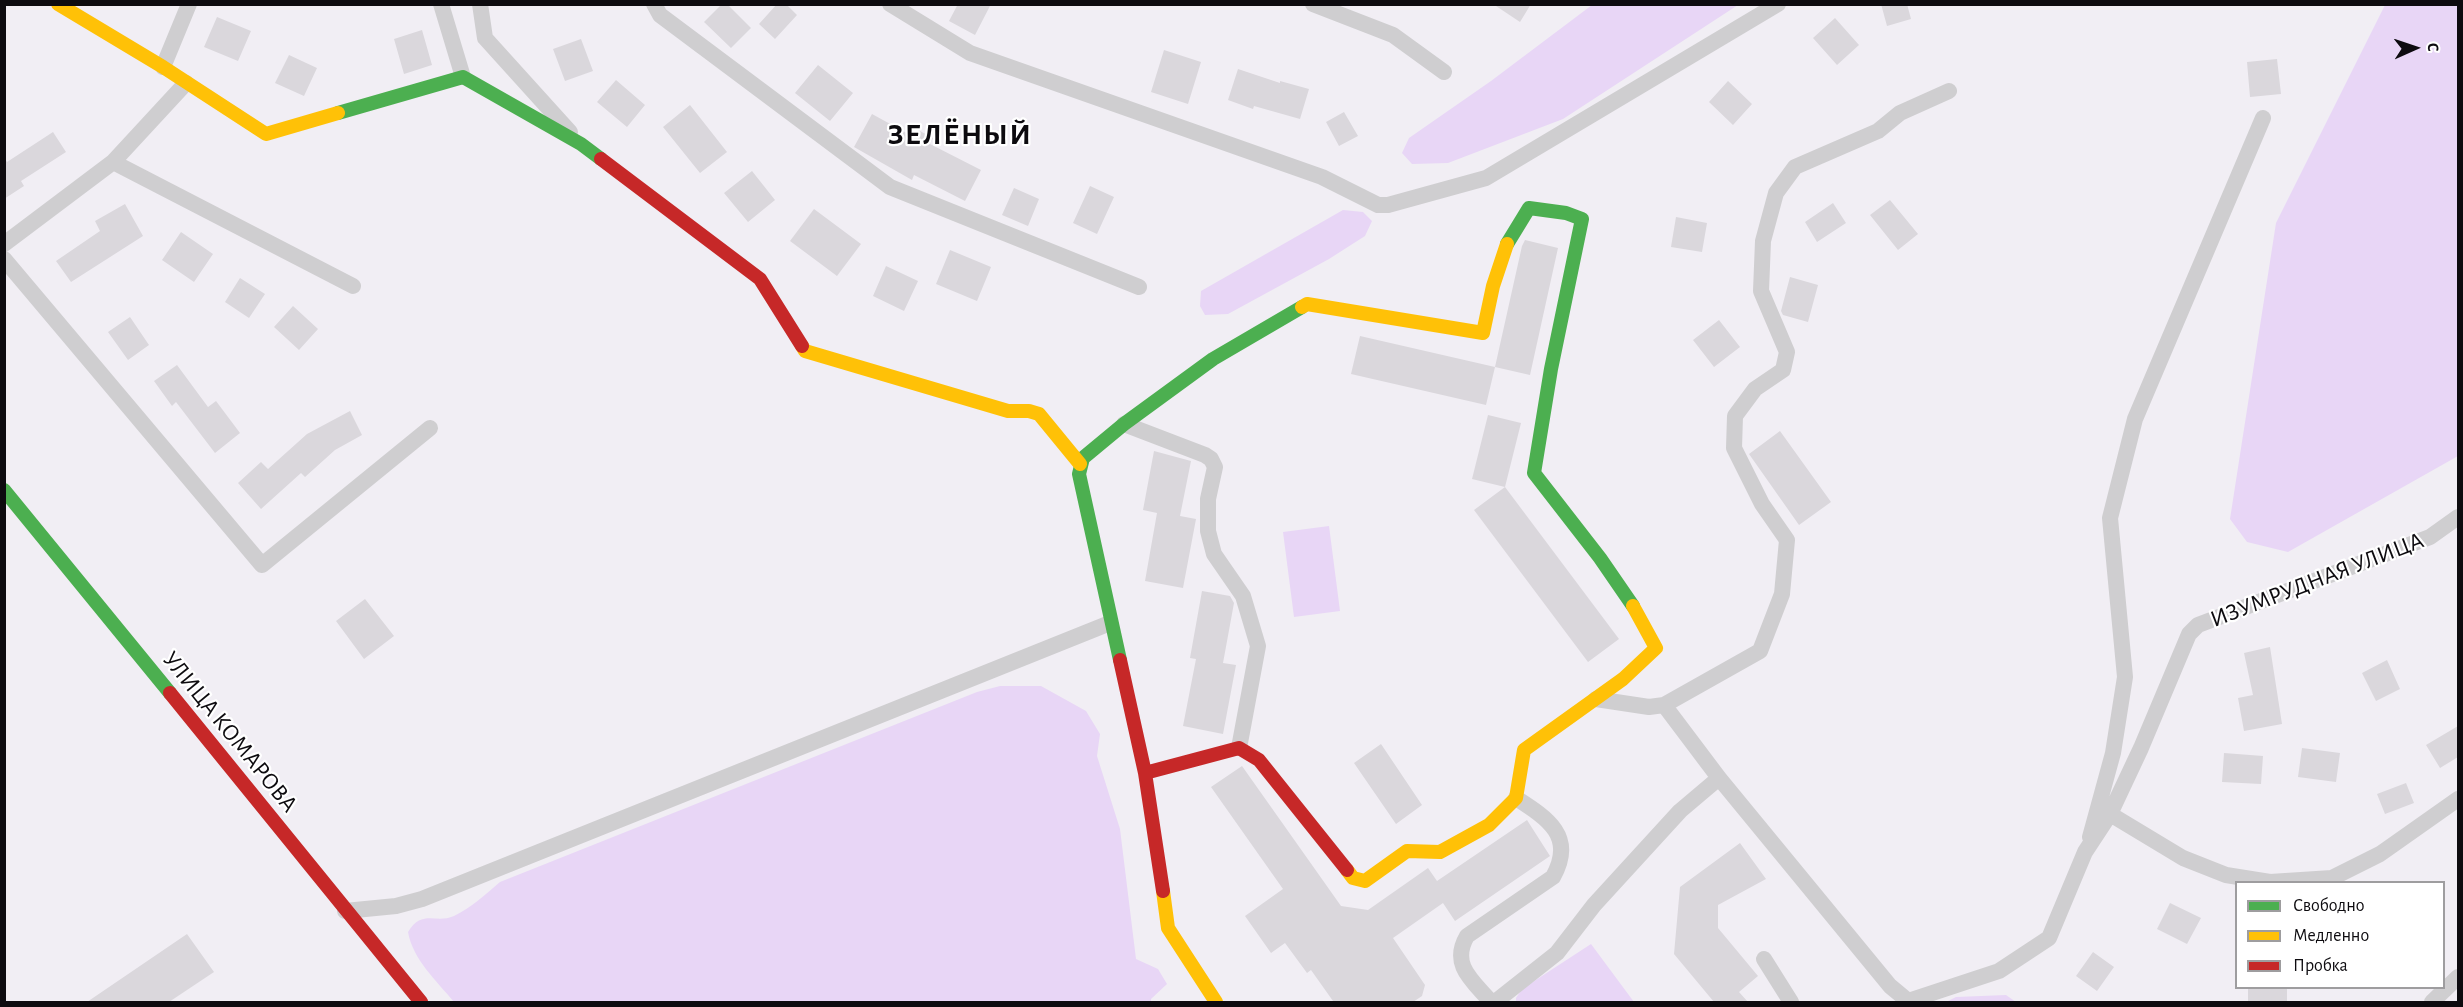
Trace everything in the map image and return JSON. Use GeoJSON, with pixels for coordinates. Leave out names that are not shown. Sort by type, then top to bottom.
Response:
{"type":"FeatureCollection","features":[{"type":"Feature","properties":{"kind":"street"},"geometry":{"type":"LineString","coordinates":[[58,4],[163,67],[266,134],[463,77],[476,82],[581,144],[760,279],[805,351],[1008,411],[1029,411],[1039,414],[1080,465]]}},
{"type":"Feature","properties":{"kind":"street"},"geometry":{"type":"LineString","coordinates":[[163,67],[189,4]]}},
{"type":"Feature","properties":{"kind":"street"},"geometry":{"type":"LineString","coordinates":[[441,4],[463,77]]}},
{"type":"Feature","properties":{"kind":"street"},"geometry":{"type":"LineString","coordinates":[[480,4],[485,38],[581,144]]}},
{"type":"Feature","properties":{"kind":"street"},"geometry":{"type":"LineString","coordinates":[[654,4],[660,15],[890,186],[1139,287]]}},
{"type":"Feature","properties":{"kind":"street"},"geometry":{"type":"LineString","coordinates":[[890,4],[970,53],[1322,177],[1378,205],[1388,205],[1486,178],[1778,4]]}},
{"type":"Feature","properties":{"kind":"street"},"geometry":{"type":"LineString","coordinates":[[1313,4],[1393,35],[1444,72]]}},
{"type":"Feature","properties":{"kind":"street"},"geometry":{"type":"LineString","coordinates":[[4,244],[113,162],[186,83]]}},
{"type":"Feature","properties":{"kind":"street"},"geometry":{"type":"LineString","coordinates":[[1596,699],[1649,707],[1664,705],[1760,651],[1782,594],[1786,540],[1762,504],[1734,448],[1735,416],[1755,389],[1783,370],[1787,352],[1761,291],[1762,241],[1776,193],[1795,167],[1878,131],[1900,113],[1949,92]]}},
{"type":"Feature","properties":{"kind":"street"},"geometry":{"type":"LineString","coordinates":[[1664,705],[1719,778],[1890,986],[1908,1000],[1999,971],[2049,938],[2085,852],[2113,753],[2126,677],[2110,519],[2135,419],[2263,118]]}},
{"type":"Feature","properties":{"kind":"street"},"geometry":{"type":"LineString","coordinates":[[113,162],[353,286]]}},
{"type":"Feature","properties":{"kind":"street"},"geometry":{"type":"LineString","coordinates":[[1144,773],[1239,748],[1259,760],[1353,878],[1365,881],[1407,851],[1440,852],[1489,825],[1516,798],[1524,750],[1623,679],[1656,648],[1642,618],[1623,589],[1534,473],[1551,369],[1582,219],[1566,213],[1529,208],[1505,248],[1493,286],[1483,333],[1307,304],[1213,359],[1124,424],[1083,458],[1079,474],[1144,773],[1168,928],[1216,1002]]}},
{"type":"Feature","properties":{"kind":"street"},"geometry":{"type":"LineString","coordinates":[[4,259],[262,566],[430,428]]}},
{"type":"Feature","properties":{"kind":"street"},"geometry":{"type":"LineString","coordinates":[[1124,424],[1206,455],[1215,467],[1208,500],[1209,531],[1214,554],[1243,596],[1258,646],[1239,748]]}},
{"type":"Feature","properties":{"kind":"street","name":"УЛИЦА КОМАРОВА"},"geometry":{"type":"LineString","coordinates":[[4,490],[421,1002]]}},
{"type":"Feature","properties":{"kind":"street","name":"ИЗУМРУДНАЯ УЛИЦА"},"geometry":{"type":"LineString","coordinates":[[2085,852],[2110,814],[2141,748],[2189,634],[2198,625],[2430,537],[2458,517]]}},
{"type":"Feature","properties":{"kind":"street"},"geometry":{"type":"LineString","coordinates":[[345,910],[396,906],[422,899],[1110,623]]}},
{"type":"Feature","properties":{"kind":"street"},"geometry":{"type":"LineString","coordinates":[[1516,798],[1545,817],[1556,830],[1563,849],[1561,863],[1553,876],[1467,936],[1460,948],[1461,966],[1493,1002],[1557,953],[1594,905],[1680,811],[1719,778]]}},
{"type":"Feature","properties":{"kind":"street"},"geometry":{"type":"LineString","coordinates":[[2286,881],[2332,878],[2380,854],[2458,799]]}},
{"type":"Feature","properties":{"kind":"street"},"geometry":{"type":"LineString","coordinates":[[2110,814],[2183,858],[2226,875],[2264,881]]}},
{"type":"Feature","properties":{"kind":"street"},"geometry":{"type":"LineString","coordinates":[[1764,959],[1791,1002]]}},
{"type":"Feature","properties":{"kind":"street"},"geometry":{"type":"LineString","coordinates":[[2432,1002],[2458,976]]}},
{"type":"Feature","properties":{"kind":"shaded area"},"geometry":{"type":"Polygon","coordinates":[[[1592,5],[1738,5],[1563,119],[1448,163],[1412,164],[1402,153],[1409,138],[1491,81],[1592,5]]]}},
{"type":"Feature","properties":{"kind":"shaded area"},"geometry":{"type":"Polygon","coordinates":[[[2385,5],[2458,5],[2458,456],[2288,552],[2247,542],[2230,519],[2276,223],[2385,5]]]}},
{"type":"Feature","properties":{"kind":"shaded area"},"geometry":{"type":"Polygon","coordinates":[[[1343,210],[1363,212],[1372,221],[1365,236],[1329,259],[1228,314],[1205,315],[1200,306],[1201,291],[1343,210]]]}},
{"type":"Feature","properties":{"kind":"shaded area"},"geometry":{"type":"Polygon","coordinates":[[[1329,526],[1340,611],[1294,617],[1283,532],[1329,526]]]}},
{"type":"Feature","properties":{"kind":"shaded area"},"geometry":{"type":"Polygon","coordinates":[[[1000,686],[1041,686],[1086,711],[1100,734],[1097,756],[1120,829],[1136,959],[1158,969],[1167,984],[1151,999],[1151,1002],[454,1002],[415,952],[408,932],[413,925],[424,919],[454,916],[473,905],[500,882],[977,692],[1000,686]]]}},
{"type":"Feature","properties":{"kind":"shaded area"},"geometry":{"type":"Polygon","coordinates":[[[1591,944],[1634,1002],[1516,1002],[1522,989],[1591,944]]]}},
{"type":"Feature","properties":{"kind":"shaded area"},"geometry":{"type":"Polygon","coordinates":[[[2006,995],[2016,1002],[1946,1002],[1956,997],[2006,995]]]}},
{"type":"Feature","properties":{"kind":"building"},"geometry":{"type":"Polygon","coordinates":[[[722,4],[727,4],[751,28],[731,48],[704,22],[722,4]]]}},
{"type":"Feature","properties":{"kind":"building"},"geometry":{"type":"Polygon","coordinates":[[[777,4],[786,4],[797,15],[775,39],[759,24],[777,4]]]}},
{"type":"Feature","properties":{"kind":"building"},"geometry":{"type":"Polygon","coordinates":[[[958,4],[991,4],[975,35],[949,21],[958,4]]]}},
{"type":"Feature","properties":{"kind":"building"},"geometry":{"type":"Polygon","coordinates":[[[1493,4],[1531,4],[1520,22],[1493,4]]]}},
{"type":"Feature","properties":{"kind":"building"},"geometry":{"type":"Polygon","coordinates":[[[1881,4],[1907,4],[1911,19],[1887,26],[1881,4]]]}},
{"type":"Feature","properties":{"kind":"building"},"geometry":{"type":"Polygon","coordinates":[[[217,17],[251,31],[238,61],[204,47],[217,17]]]}},
{"type":"Feature","properties":{"kind":"building"},"geometry":{"type":"Polygon","coordinates":[[[1835,18],[1859,45],[1837,65],[1813,38],[1835,18]]]}},
{"type":"Feature","properties":{"kind":"building"},"geometry":{"type":"Polygon","coordinates":[[[422,30],[432,65],[404,74],[394,39],[422,30]]]}},
{"type":"Feature","properties":{"kind":"building"},"geometry":{"type":"Polygon","coordinates":[[[581,39],[593,71],[565,81],[553,49],[581,39]]]}},
{"type":"Feature","properties":{"kind":"building"},"geometry":{"type":"Polygon","coordinates":[[[1164,50],[1201,62],[1188,104],[1151,92],[1164,50]]]}},
{"type":"Feature","properties":{"kind":"building"},"geometry":{"type":"Polygon","coordinates":[[[289,55],[317,68],[304,96],[275,83],[289,55]]]}},
{"type":"Feature","properties":{"kind":"building"},"geometry":{"type":"Polygon","coordinates":[[[2277,59],[2281,94],[2250,97],[2247,62],[2277,59]]]}},
{"type":"Feature","properties":{"kind":"building"},"geometry":{"type":"Polygon","coordinates":[[[818,65],[853,93],[830,121],[795,93],[818,65]]]}},
{"type":"Feature","properties":{"kind":"building"},"geometry":{"type":"Polygon","coordinates":[[[1238,69],[1280,83],[1280,81],[1309,89],[1300,119],[1254,106],[1253,109],[1228,100],[1238,69]]]}},
{"type":"Feature","properties":{"kind":"building"},"geometry":{"type":"Polygon","coordinates":[[[616,80],[645,105],[627,127],[597,102],[616,80]]]}},
{"type":"Feature","properties":{"kind":"building"},"geometry":{"type":"Polygon","coordinates":[[[1728,81],[1752,104],[1733,125],[1709,102],[1728,81]]]}},
{"type":"Feature","properties":{"kind":"building"},"geometry":{"type":"Polygon","coordinates":[[[690,105],[727,152],[700,173],[663,127],[690,105]]]}},
{"type":"Feature","properties":{"kind":"building"},"geometry":{"type":"Polygon","coordinates":[[[1344,112],[1358,136],[1339,146],[1326,122],[1344,112]]]}},
{"type":"Feature","properties":{"kind":"building"},"geometry":{"type":"Polygon","coordinates":[[[872,114],[914,137],[918,130],[933,138],[930,144],[981,170],[965,201],[914,175],[912,180],[854,147],[872,114]]]}},
{"type":"Feature","properties":{"kind":"building"},"geometry":{"type":"Polygon","coordinates":[[[53,132],[66,152],[21,181],[24,186],[4,199],[4,158],[7,162],[53,132]]]}},
{"type":"Feature","properties":{"kind":"building"},"geometry":{"type":"Polygon","coordinates":[[[752,171],[775,200],[748,222],[724,193],[752,171]]]}},
{"type":"Feature","properties":{"kind":"building"},"geometry":{"type":"Polygon","coordinates":[[[1090,186],[1114,197],[1097,234],[1073,223],[1090,186]]]}},
{"type":"Feature","properties":{"kind":"building"},"geometry":{"type":"Polygon","coordinates":[[[1014,188],[1039,199],[1028,226],[1002,215],[1014,188]]]}},
{"type":"Feature","properties":{"kind":"building"},"geometry":{"type":"Polygon","coordinates":[[[1890,200],[1918,234],[1898,250],[1870,215],[1890,200]]]}},
{"type":"Feature","properties":{"kind":"building"},"geometry":{"type":"Polygon","coordinates":[[[1833,203],[1846,223],[1817,242],[1805,222],[1833,203]]]}},
{"type":"Feature","properties":{"kind":"building"},"geometry":{"type":"Polygon","coordinates":[[[125,204],[143,236],[71,282],[56,261],[100,231],[95,221],[125,204]]]}},
{"type":"Feature","properties":{"kind":"building"},"geometry":{"type":"Polygon","coordinates":[[[814,209],[861,244],[837,276],[790,241],[814,209]]]}},
{"type":"Feature","properties":{"kind":"building"},"geometry":{"type":"Polygon","coordinates":[[[1676,217],[1707,223],[1702,252],[1671,247],[1676,217]]]}},
{"type":"Feature","properties":{"kind":"building"},"geometry":{"type":"Polygon","coordinates":[[[181,232],[213,254],[194,282],[162,260],[181,232]]]}},
{"type":"Feature","properties":{"kind":"building"},"geometry":{"type":"Polygon","coordinates":[[[1525,240],[1558,248],[1530,375],[1495,367],[1525,240]]]}},
{"type":"Feature","properties":{"kind":"building"},"geometry":{"type":"Polygon","coordinates":[[[950,250],[991,267],[977,301],[936,284],[950,250]]]}},
{"type":"Feature","properties":{"kind":"building"},"geometry":{"type":"Polygon","coordinates":[[[886,266],[918,281],[904,311],[873,296],[886,266]]]}},
{"type":"Feature","properties":{"kind":"building"},"geometry":{"type":"Polygon","coordinates":[[[1790,277],[1818,285],[1808,322],[1783,315],[1781,311],[1790,277]]]}},
{"type":"Feature","properties":{"kind":"building"},"geometry":{"type":"Polygon","coordinates":[[[240,278],[265,294],[249,318],[225,302],[240,278]]]}},
{"type":"Feature","properties":{"kind":"building"},"geometry":{"type":"Polygon","coordinates":[[[293,306],[318,329],[299,350],[274,327],[293,306]]]}},
{"type":"Feature","properties":{"kind":"building"},"geometry":{"type":"Polygon","coordinates":[[[130,317],[149,345],[128,360],[108,332],[130,317]]]}},
{"type":"Feature","properties":{"kind":"building"},"geometry":{"type":"Polygon","coordinates":[[[1719,320],[1740,347],[1714,367],[1693,340],[1719,320]]]}},
{"type":"Feature","properties":{"kind":"building"},"geometry":{"type":"Polygon","coordinates":[[[1360,336],[1495,367],[1486,405],[1351,374],[1360,336]]]}},
{"type":"Feature","properties":{"kind":"building"},"geometry":{"type":"Polygon","coordinates":[[[177,365],[208,407],[216,401],[240,433],[215,453],[176,402],[172,406],[154,381],[177,365]]]}},
{"type":"Feature","properties":{"kind":"building"},"geometry":{"type":"Polygon","coordinates":[[[350,411],[362,435],[335,450],[305,477],[301,473],[261,509],[238,483],[261,462],[268,469],[307,434],[350,411]]]}},
{"type":"Feature","properties":{"kind":"building"},"geometry":{"type":"Polygon","coordinates":[[[1488,415],[1521,423],[1505,487],[1472,479],[1488,415]]]}},
{"type":"Feature","properties":{"kind":"building"},"geometry":{"type":"Polygon","coordinates":[[[1780,431],[1831,502],[1799,525],[1749,454],[1780,431]]]}},
{"type":"Feature","properties":{"kind":"building"},"geometry":{"type":"Polygon","coordinates":[[[1154,451],[1191,461],[1180,516],[1196,519],[1183,588],[1145,581],[1157,513],[1143,510],[1154,451]]]}},
{"type":"Feature","properties":{"kind":"building"},"geometry":{"type":"Polygon","coordinates":[[[1505,487],[1619,639],[1588,662],[1474,510],[1505,487]]]}},
{"type":"Feature","properties":{"kind":"building"},"geometry":{"type":"Polygon","coordinates":[[[1202,591],[1230,596],[1234,603],[1223,663],[1236,665],[1223,734],[1183,726],[1196,659],[1190,658],[1202,591]]]}},
{"type":"Feature","properties":{"kind":"building"},"geometry":{"type":"Polygon","coordinates":[[[365,599],[394,636],[364,659],[336,621],[365,599]]]}},
{"type":"Feature","properties":{"kind":"building"},"geometry":{"type":"Polygon","coordinates":[[[2270,647],[2282,724],[2244,731],[2238,698],[2253,695],[2244,653],[2270,647]]]}},
{"type":"Feature","properties":{"kind":"building"},"geometry":{"type":"Polygon","coordinates":[[[2387,660],[2400,689],[2376,701],[2362,673],[2387,660]]]}},
{"type":"Feature","properties":{"kind":"building"},"geometry":{"type":"Polygon","coordinates":[[[2458,726],[2458,757],[2440,768],[2426,745],[2458,726]]]}},
{"type":"Feature","properties":{"kind":"building"},"geometry":{"type":"Polygon","coordinates":[[[1381,744],[1422,805],[1396,824],[1354,763],[1381,744]]]}},
{"type":"Feature","properties":{"kind":"building"},"geometry":{"type":"Polygon","coordinates":[[[2302,748],[2340,753],[2336,782],[2298,777],[2302,748]]]}},
{"type":"Feature","properties":{"kind":"building"},"geometry":{"type":"Polygon","coordinates":[[[2224,753],[2263,756],[2261,784],[2222,782],[2224,753]]]}},
{"type":"Feature","properties":{"kind":"building"},"geometry":{"type":"Polygon","coordinates":[[[1242,766],[1341,906],[1368,910],[1428,868],[1437,881],[1527,820],[1550,856],[1455,921],[1443,903],[1393,938],[1425,985],[1422,996],[1413,1002],[1333,1001],[1311,970],[1307,973],[1285,943],[1271,953],[1245,916],[1283,889],[1211,787],[1242,766]]]}},
{"type":"Feature","properties":{"kind":"building"},"geometry":{"type":"Polygon","coordinates":[[[2406,783],[2414,803],[2385,814],[2377,794],[2406,783]]]}},
{"type":"Feature","properties":{"kind":"building"},"geometry":{"type":"Polygon","coordinates":[[[1740,843],[1766,879],[1718,905],[1718,928],[1758,976],[1739,992],[1748,1002],[1714,1002],[1674,954],[1680,887],[1740,843]]]}},
{"type":"Feature","properties":{"kind":"building"},"geometry":{"type":"Polygon","coordinates":[[[2170,903],[2201,918],[2187,944],[2157,929],[2170,903]]]}},
{"type":"Feature","properties":{"kind":"building"},"geometry":{"type":"Polygon","coordinates":[[[187,934],[214,972],[169,1002],[87,1002],[187,934]]]}},
{"type":"Feature","properties":{"kind":"building"},"geometry":{"type":"Polygon","coordinates":[[[2093,952],[2114,967],[2097,991],[2076,976],[2093,952]]]}},
{"type":"Feature","properties":{"kind":"building"},"geometry":{"type":"Polygon","coordinates":[[[2248,989],[2287,989],[2287,1002],[2248,1002],[2248,989]]]}},
{"type":"Feature","properties":{"kind":"traffic: fast"},"geometry":{"type":"LineString","coordinates":[[338,113],[463,77],[581,144],[601,159]]}},
{"type":"Feature","properties":{"kind":"traffic: fast"},"geometry":{"type":"LineString","coordinates":[[1507,244],[1529,208],[1566,213],[1582,219],[1551,369],[1534,473],[1600,558],[1633,606]]}},
{"type":"Feature","properties":{"kind":"traffic: fast"},"geometry":{"type":"LineString","coordinates":[[1120,660],[1079,474],[1083,458],[1124,424],[1213,359],[1302,307]]}},
{"type":"Feature","properties":{"kind":"traffic: fast"},"geometry":{"type":"LineString","coordinates":[[4,490],[170,693]]}},
{"type":"Feature","properties":{"kind":"traffic: slow"},"geometry":{"type":"LineString","coordinates":[[58,4],[163,67],[266,134],[338,113]]}},
{"type":"Feature","properties":{"kind":"traffic: slow"},"geometry":{"type":"LineString","coordinates":[[1302,307],[1307,304],[1483,333],[1493,286],[1507,244]]}},
{"type":"Feature","properties":{"kind":"traffic: slow"},"geometry":{"type":"LineString","coordinates":[[802,346],[805,351],[1008,411],[1029,411],[1039,414],[1080,464]]}},
{"type":"Feature","properties":{"kind":"traffic: slow"},"geometry":{"type":"LineString","coordinates":[[1347,870],[1353,878],[1365,881],[1407,851],[1440,852],[1489,825],[1516,798],[1524,750],[1623,679],[1656,648],[1633,606]]}},
{"type":"Feature","properties":{"kind":"traffic: slow"},"geometry":{"type":"LineString","coordinates":[[1163,891],[1168,928],[1216,1002]]}},
{"type":"Feature","properties":{"kind":"traffic: jam"},"geometry":{"type":"LineString","coordinates":[[601,159],[760,279],[802,346]]}},
{"type":"Feature","properties":{"kind":"traffic: jam"},"geometry":{"type":"LineString","coordinates":[[1120,660],[1145,773],[1163,891]]}},
{"type":"Feature","properties":{"kind":"traffic: jam"},"geometry":{"type":"LineString","coordinates":[[170,693],[421,1002]]}},
{"type":"Feature","properties":{"kind":"traffic: jam"},"geometry":{"type":"LineString","coordinates":[[1145,773],[1239,748],[1259,760],[1347,870]]}},
{"type":"Feature","properties":{"kind":"district","name":"ЗЕЛЁНЫЙ"},"geometry":{"type":"Point","coordinates":[960,135]}}]}
